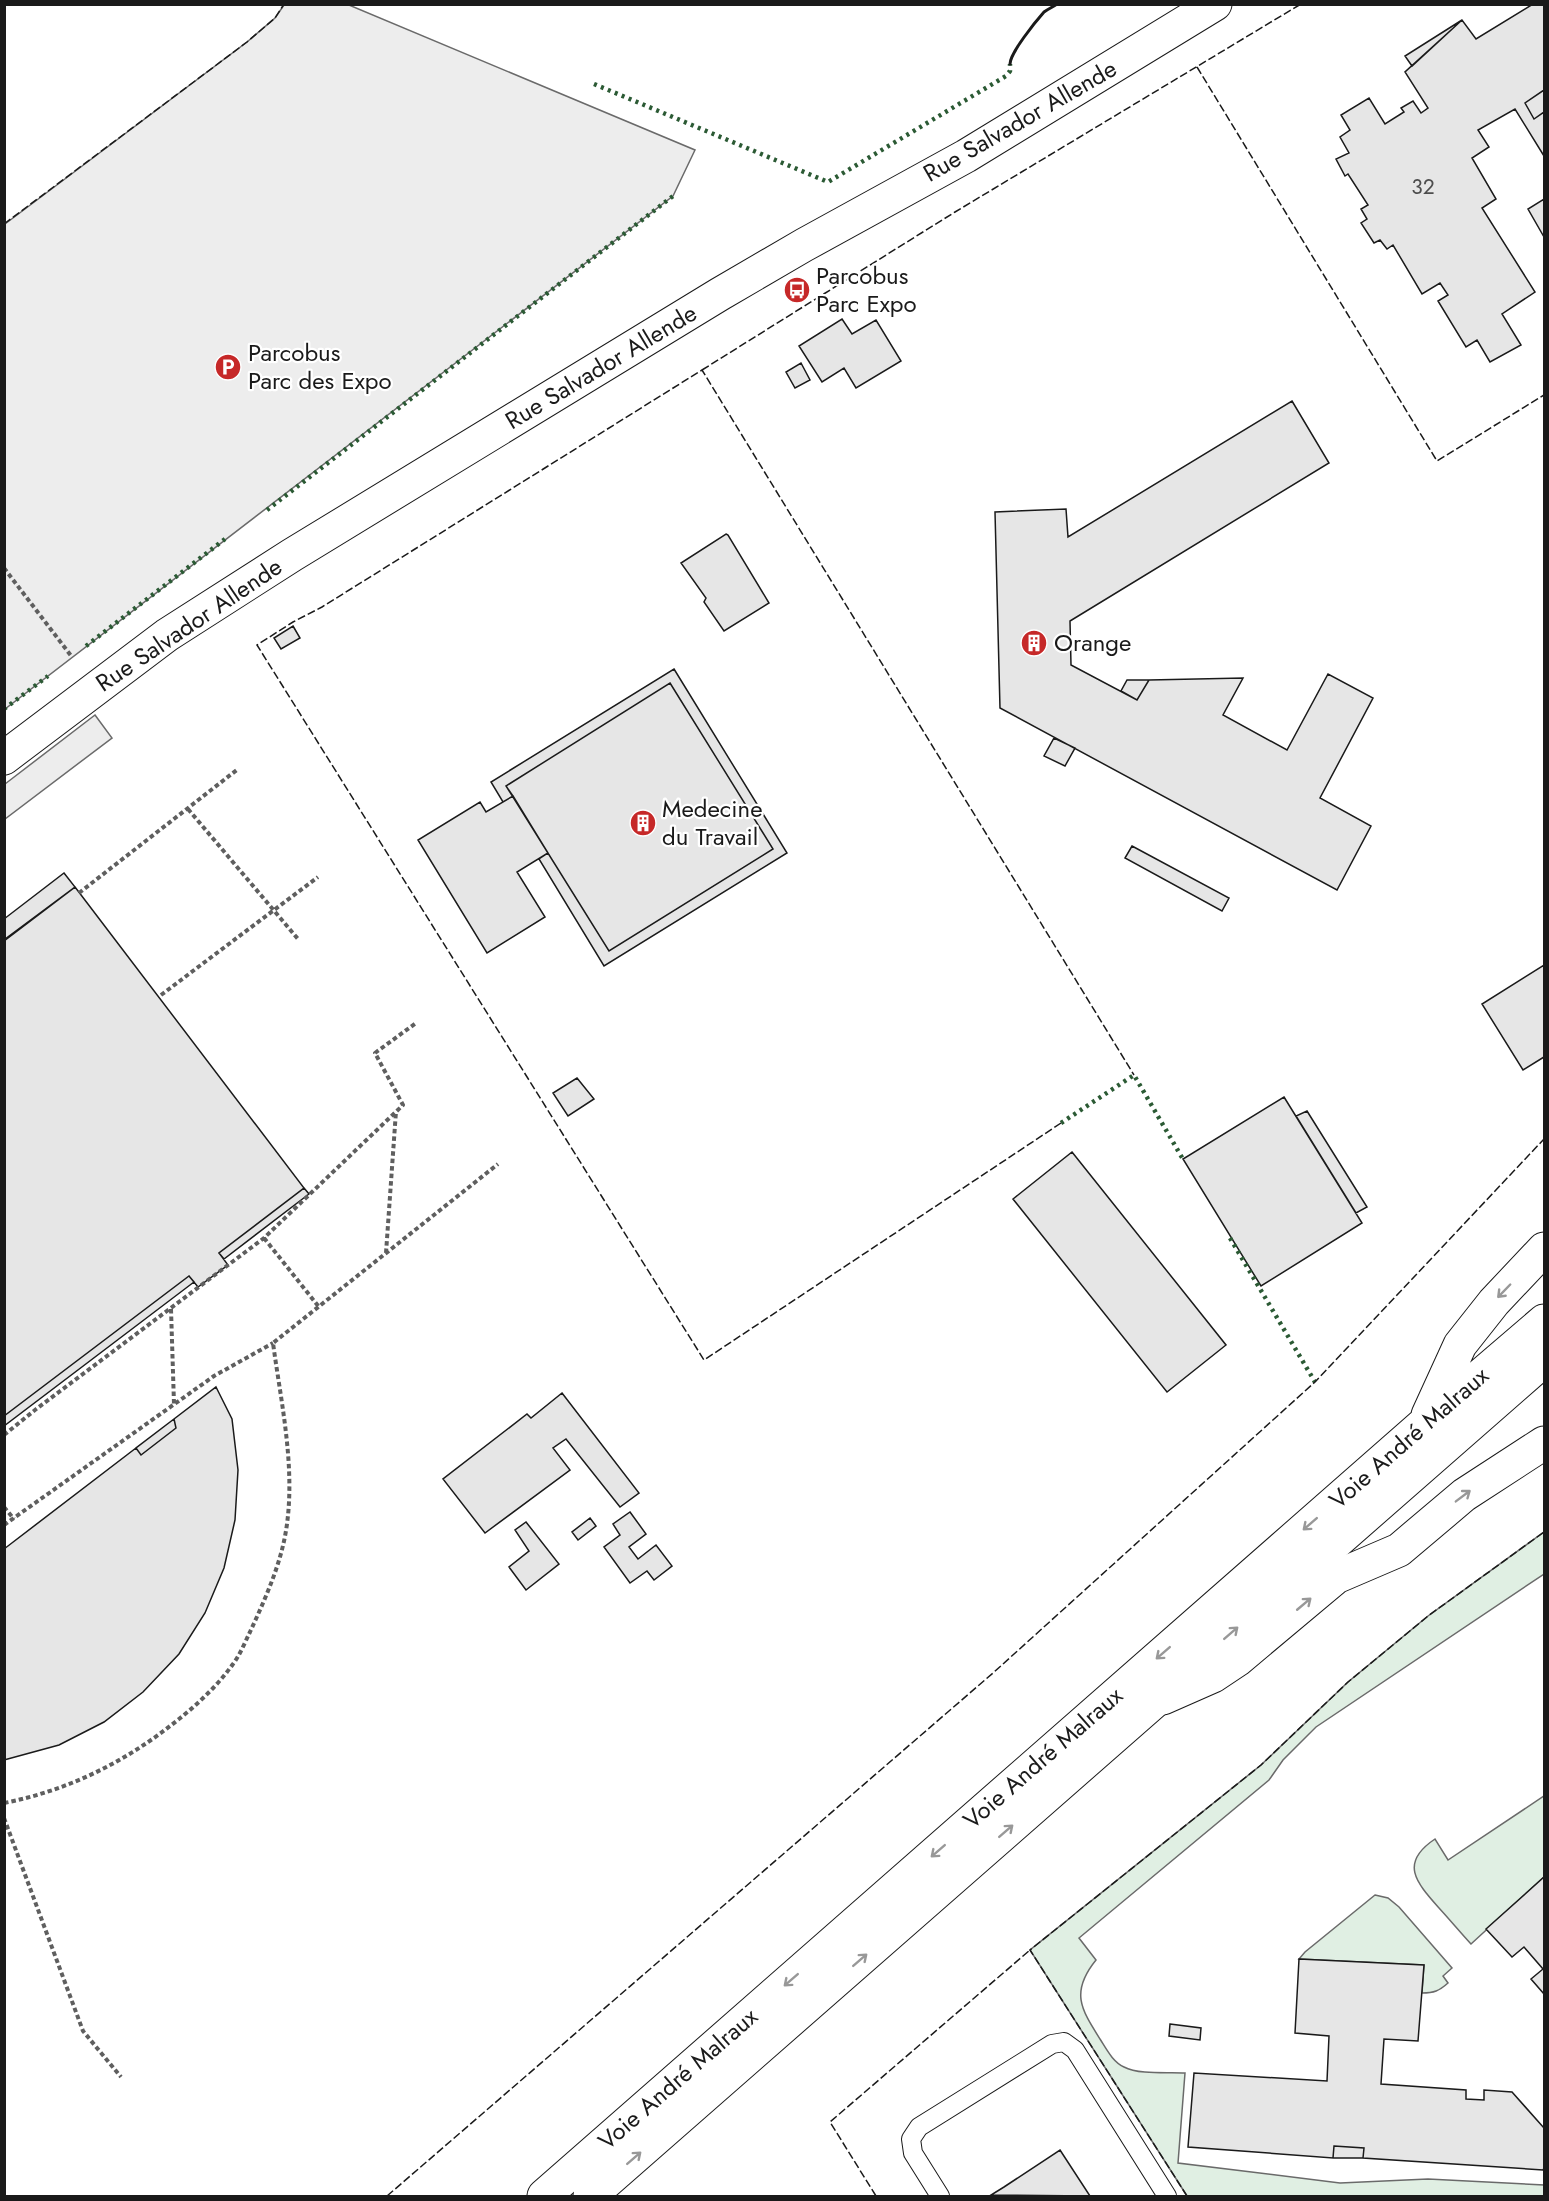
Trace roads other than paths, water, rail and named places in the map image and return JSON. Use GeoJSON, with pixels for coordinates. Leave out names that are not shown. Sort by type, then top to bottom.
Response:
{"type":"FeatureCollection","features":[{"type":"Feature","properties":{"kind":"main road","name":"Rue Salvador Allende"},"geometry":{"type":"LineString","coordinates":[[4,758],[167,635],[292,555],[720,294],[966,156],[1215,4]]}},
{"type":"Feature","properties":{"kind":"main road"},"geometry":{"type":"LineString","coordinates":[[1424,1424],[1460,1345],[1494,1302],[1545,1249]]}},
{"type":"Feature","properties":{"kind":"main road","name":"Voie André Malraux"},"geometry":{"type":"LineString","coordinates":[[544,2196],[1424,1424],[1545,1321]]}},
{"type":"Feature","properties":{"kind":"main road","name":"Voie André Malraux"},"geometry":{"type":"LineString","coordinates":[[590,2196],[1545,1360]]}},
{"type":"Feature","properties":{"kind":"main road"},"geometry":{"type":"LineString","coordinates":[[1150,1704],[1213,1676],[1237,1660],[1336,1577],[1399,1550],[1464,1494],[1545,1443]]}},
{"type":"Feature","properties":{"kind":"lane"},"geometry":{"type":"LineString","coordinates":[[940,2196],[913,2152],[911,2139],[919,2127],[1052,2044],[1064,2042],[1075,2050],[1167,2196]]}},
{"type":"Feature","properties":{"kind":"place","name":"Parcobus Parc Expo"},"geometry":{"type":"Point","coordinates":[797,290]}},
{"type":"Feature","properties":{"kind":"place","name":"Parcobus Parc des Expo"},"geometry":{"type":"Point","coordinates":[228,367]}},
{"type":"Feature","properties":{"kind":"place","name":"Orange"},"geometry":{"type":"Point","coordinates":[1034,643]}},
{"type":"Feature","properties":{"kind":"place","name":"Medecine du Travail"},"geometry":{"type":"Point","coordinates":[643,823]}}]}
